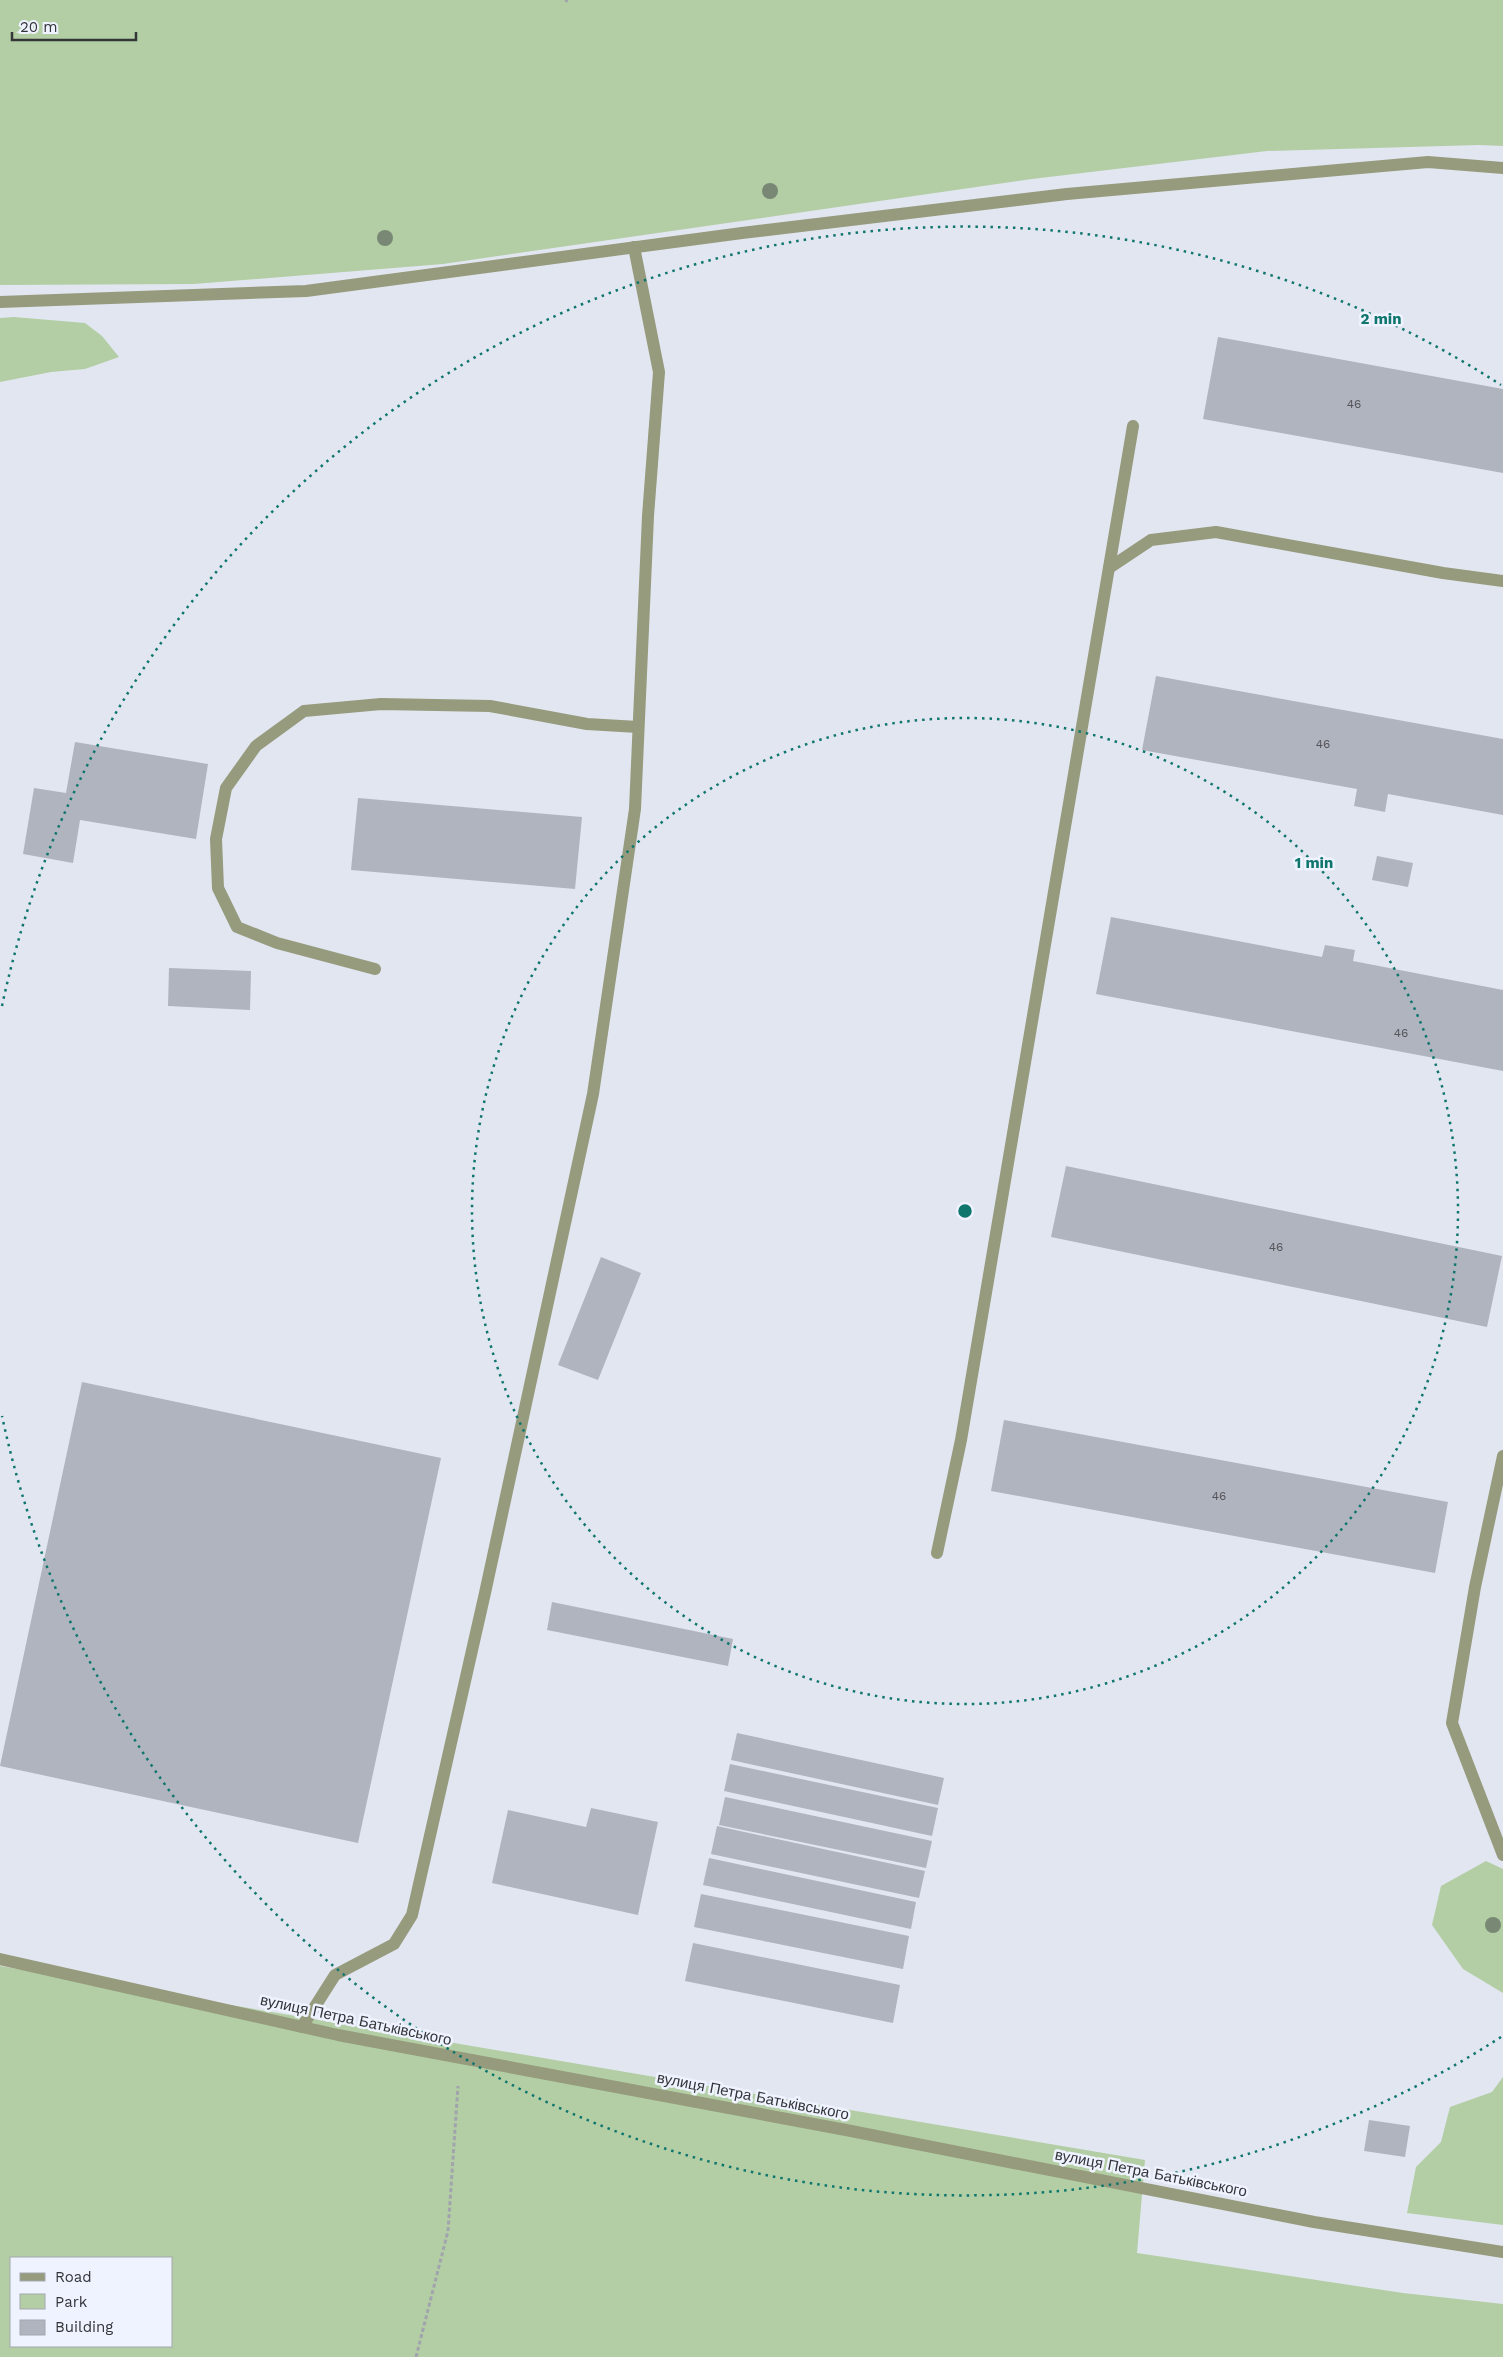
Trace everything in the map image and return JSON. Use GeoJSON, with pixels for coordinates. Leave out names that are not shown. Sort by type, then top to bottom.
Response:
{"type":"FeatureCollection","features":[{"type":"Feature","properties":{"kind":"street"},"geometry":{"type":"LineString","coordinates":[[0,302],[306,291],[634,247],[1067,194],[1428,162],[1503,168]]}},
{"type":"Feature","properties":{"kind":"street"},"geometry":{"type":"LineString","coordinates":[[302,2027],[335,1975],[394,1944],[412,1915],[485,1594],[593,1094],[635,809],[648,516],[659,372],[634,247]]}},
{"type":"Feature","properties":{"kind":"street"},"geometry":{"type":"LineString","coordinates":[[937,1552],[961,1440],[1133,426]]}},
{"type":"Feature","properties":{"kind":"street"},"geometry":{"type":"LineString","coordinates":[[1109,568],[1151,540],[1216,532],[1503,582]]}},
{"type":"Feature","properties":{"kind":"street"},"geometry":{"type":"LineString","coordinates":[[375,969],[278,943],[237,927],[218,888],[216,839],[226,788],[256,746],[304,711],[381,704],[490,706],[586,724],[638,726]]}},
{"type":"Feature","properties":{"kind":"street"},"geometry":{"type":"LineString","coordinates":[[1503,1456],[1474,1587],[1452,1723],[1503,1855]]}},
{"type":"Feature","properties":{"kind":"street","name":"вулиця Петра Батьківського"},"geometry":{"type":"LineString","coordinates":[[0,1959],[302,2027],[460,2058],[846,2130],[1314,2222],[1503,2252]]}},
{"type":"Feature","properties":{"kind":"path"},"geometry":{"type":"LineString","coordinates":[[416,2357],[448,2231],[460,2058]]}},
{"type":"Feature","properties":{"kind":"green space"},"geometry":{"type":"Polygon","coordinates":[[[0,0],[1503,0],[1503,146],[1479,145],[1267,151],[1032,179],[443,264],[194,284],[0,285],[0,0]]]}},
{"type":"Feature","properties":{"kind":"green space"},"geometry":{"type":"Polygon","coordinates":[[[14,317],[85,323],[102,336],[119,357],[85,369],[51,372],[0,382],[0,318],[14,317]]]}},
{"type":"Feature","properties":{"kind":"green space"},"geometry":{"type":"Polygon","coordinates":[[[1486,1861],[1503,1869],[1503,1993],[1463,1969],[1432,1925],[1441,1886],[1486,1861]]]}},
{"type":"Feature","properties":{"kind":"green space"},"geometry":{"type":"Polygon","coordinates":[[[0,1966],[1145,2160],[1137,2253],[1403,2293],[1503,2304],[1503,2357],[0,2357],[0,1966]]]}},
{"type":"Feature","properties":{"kind":"green space"},"geometry":{"type":"Polygon","coordinates":[[[1503,2077],[1503,2225],[1407,2213],[1416,2167],[1441,2142],[1450,2107],[1492,2092],[1503,2077]]]}},
{"type":"Feature","properties":{"kind":"building"},"geometry":{"type":"Polygon","coordinates":[[[1218,337],[1503,389],[1503,473],[1203,419],[1218,337]]]}},
{"type":"Feature","properties":{"kind":"building"},"geometry":{"type":"Polygon","coordinates":[[[1156,676],[1503,739],[1503,815],[1388,794],[1385,812],[1354,806],[1357,789],[1142,750],[1156,676]]]}},
{"type":"Feature","properties":{"kind":"building"},"geometry":{"type":"Polygon","coordinates":[[[75,742],[208,764],[196,839],[80,820],[73,863],[23,854],[34,788],[66,793],[75,742]]]}},
{"type":"Feature","properties":{"kind":"building"},"geometry":{"type":"Polygon","coordinates":[[[358,798],[582,817],[575,889],[351,870],[358,798]]]}},
{"type":"Feature","properties":{"kind":"building"},"geometry":{"type":"Polygon","coordinates":[[[1377,856],[1413,863],[1408,887],[1372,880],[1377,856]]]}},
{"type":"Feature","properties":{"kind":"building"},"geometry":{"type":"Polygon","coordinates":[[[1111,917],[1322,957],[1325,945],[1355,950],[1353,961],[1503,990],[1503,1071],[1096,994],[1111,917]]]}},
{"type":"Feature","properties":{"kind":"building"},"geometry":{"type":"Polygon","coordinates":[[[169,968],[251,971],[250,1010],[168,1006],[169,968]]]}},
{"type":"Feature","properties":{"kind":"building"},"geometry":{"type":"Polygon","coordinates":[[[1066,1166],[1502,1256],[1487,1327],[1051,1237],[1066,1166]]]}},
{"type":"Feature","properties":{"kind":"building"},"geometry":{"type":"Polygon","coordinates":[[[601,1257],[641,1273],[598,1380],[558,1365],[601,1257]]]}},
{"type":"Feature","properties":{"kind":"building"},"geometry":{"type":"Polygon","coordinates":[[[82,1382],[441,1458],[358,1843],[0,1766],[82,1382]]]}},
{"type":"Feature","properties":{"kind":"building"},"geometry":{"type":"Polygon","coordinates":[[[1004,1420],[1448,1502],[1435,1573],[991,1491],[1004,1420]]]}},
{"type":"Feature","properties":{"kind":"building"},"geometry":{"type":"Polygon","coordinates":[[[552,1602],[733,1639],[728,1666],[547,1630],[552,1602]]]}},
{"type":"Feature","properties":{"kind":"building"},"geometry":{"type":"Polygon","coordinates":[[[737,1733],[944,1778],[938,1805],[731,1760],[737,1733]]]}},
{"type":"Feature","properties":{"kind":"building"},"geometry":{"type":"Polygon","coordinates":[[[730,1764],[938,1808],[932,1836],[724,1791],[730,1764]]]}},
{"type":"Feature","properties":{"kind":"building"},"geometry":{"type":"Polygon","coordinates":[[[725,1797],[932,1841],[926,1868],[719,1825],[725,1797]]]}},
{"type":"Feature","properties":{"kind":"building"},"geometry":{"type":"Polygon","coordinates":[[[591,1808],[658,1822],[638,1915],[492,1883],[508,1810],[586,1827],[591,1808]]]}},
{"type":"Feature","properties":{"kind":"building"},"geometry":{"type":"Polygon","coordinates":[[[717,1826],[925,1871],[919,1898],[711,1854],[717,1826]]]}},
{"type":"Feature","properties":{"kind":"building"},"geometry":{"type":"Polygon","coordinates":[[[709,1858],[916,1902],[911,1929],[703,1885],[709,1858]]]}},
{"type":"Feature","properties":{"kind":"building"},"geometry":{"type":"Polygon","coordinates":[[[701,1894],[909,1936],[903,1969],[694,1927],[701,1894]]]}},
{"type":"Feature","properties":{"kind":"building"},"geometry":{"type":"Polygon","coordinates":[[[693,1943],[900,1985],[893,2023],[685,1981],[693,1943]]]}},
{"type":"Feature","properties":{"kind":"building"},"geometry":{"type":"Polygon","coordinates":[[[1369,2120],[1410,2126],[1405,2157],[1364,2151],[1369,2120]]]}}]}
